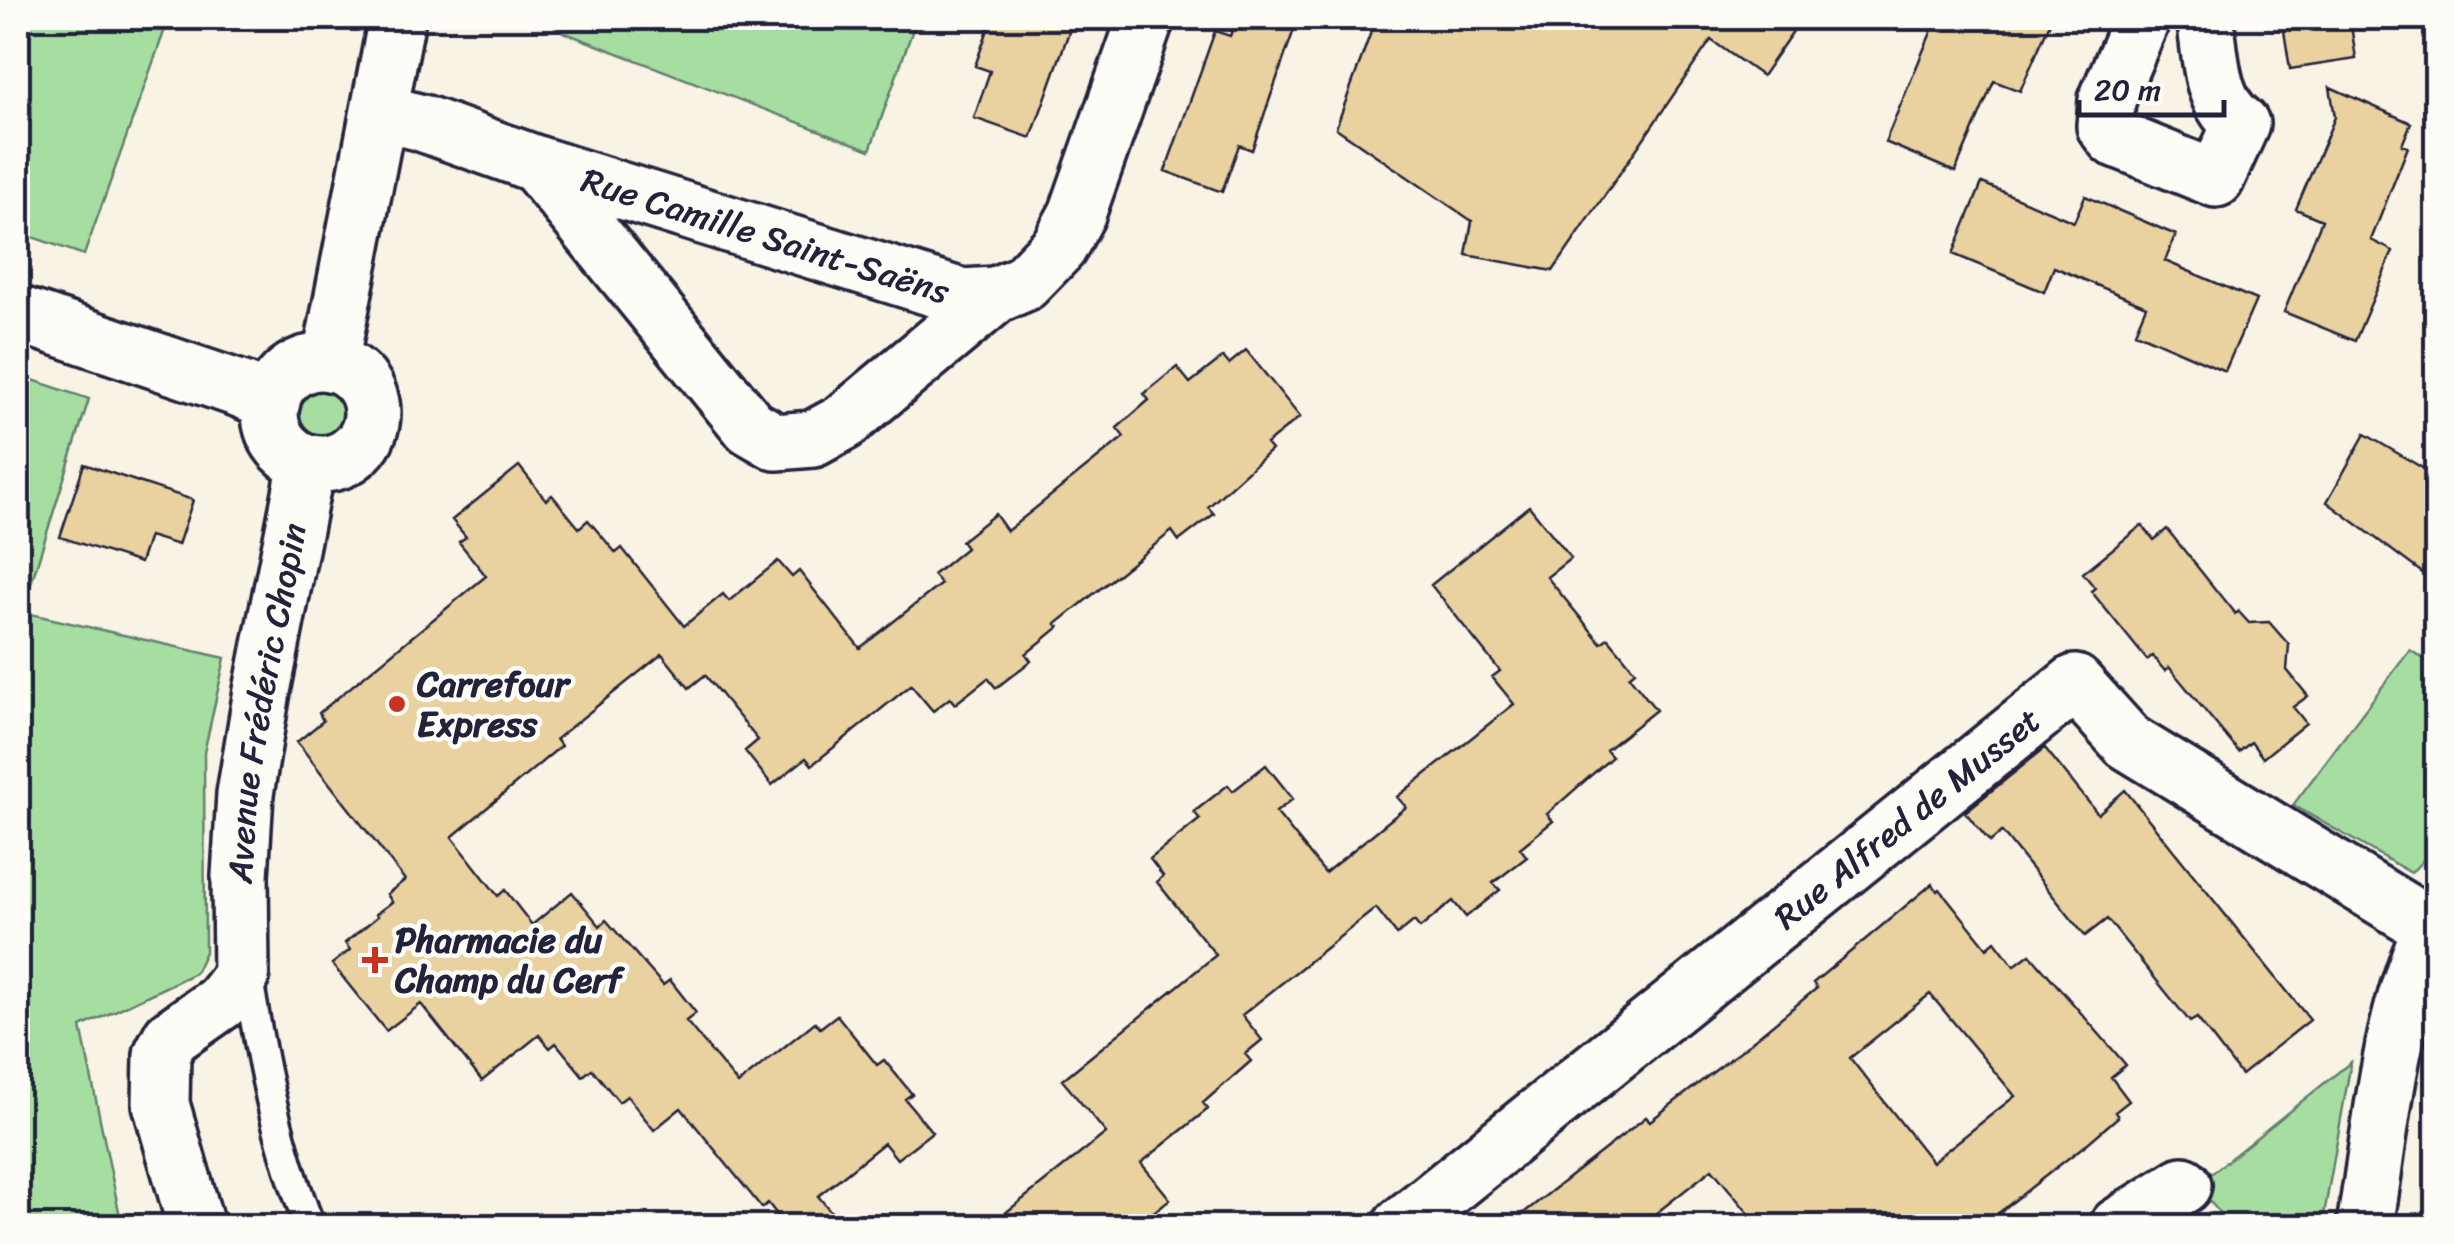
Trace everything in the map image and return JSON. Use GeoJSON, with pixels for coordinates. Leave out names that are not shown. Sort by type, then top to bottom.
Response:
{"type":"FeatureCollection","features":[{"type":"Feature","properties":{"kind":"street"},"geometry":{"type":"LineString","coordinates":[[330,363],[397,18]]}},
{"type":"Feature","properties":{"kind":"street","name":"Rue Camille Saint-Saëns"},"geometry":{"type":"LineString","coordinates":[[536,164],[750,427],[776,442],[813,439],[844,422],[996,295],[1024,283],[1060,248],[1083,198],[1146,18]]}},
{"type":"Feature","properties":{"kind":"street"},"geometry":{"type":"LineString","coordinates":[[2142,18],[2107,100],[2105,126],[2114,138],[2216,179],[2240,124],[2227,114],[2218,96],[2205,18]]}},
{"type":"Feature","properties":{"kind":"street","name":"Rue Camille Saint-Saëns"},"geometry":{"type":"LineString","coordinates":[[380,112],[962,297],[996,295]]}},
{"type":"Feature","properties":{"kind":"street"},"geometry":{"type":"LineString","coordinates":[[18,314],[272,402]]}},
{"type":"Feature","properties":{"kind":"street"},"geometry":{"type":"LineString","coordinates":[[330,363],[345,369],[364,386],[371,408],[370,427],[360,445],[343,459],[322,464],[308,462],[285,450],[275,436],[272,402],[278,386],[296,368],[330,363]]}},
{"type":"Feature","properties":{"kind":"street","name":"Avenue Frédéric Chopin"},"geometry":{"type":"LineString","coordinates":[[196,1226],[161,1104],[162,1054],[171,1036],[231,994],[241,976],[241,839],[249,764],[308,462]]}},
{"type":"Feature","properties":{"kind":"street","name":"Rue Alfred de Musset"},"geometry":{"type":"LineString","coordinates":[[1401,1226],[2075,682],[2128,742],[2434,924]]}},
{"type":"Feature","properties":{"kind":"street"},"geometry":{"type":"LineString","coordinates":[[2365,1226],[2402,1011],[2434,924]]}},
{"type":"Feature","properties":{"kind":"street"},"geometry":{"type":"LineString","coordinates":[[2118,1226],[2183,1185]]}},
{"type":"Feature","properties":{"kind":"lane","name":"Avenue Frédéric Chopin"},"geometry":{"type":"LineString","coordinates":[[243,944],[267,1088],[290,1174],[310,1226]]}},
{"type":"Feature","properties":{"kind":"green space"},"geometry":{"type":"Polygon","coordinates":[[[18,18],[169,18],[84,255],[18,232],[18,18]]]}},
{"type":"Feature","properties":{"kind":"green space"},"geometry":{"type":"Polygon","coordinates":[[[569,18],[917,18],[870,150],[563,32],[569,18]]]}},
{"type":"Feature","properties":{"kind":"green space"},"geometry":{"type":"Polygon","coordinates":[[[18,375],[89,399],[22,612],[225,658],[204,753],[205,952],[195,973],[81,1027],[122,1226],[18,1226],[18,375]]]}},
{"type":"Feature","properties":{"kind":"green space"},"geometry":{"type":"Polygon","coordinates":[[[317,382],[337,390],[345,410],[337,430],[317,438],[297,430],[289,410],[297,390],[317,382]]]}},
{"type":"Feature","properties":{"kind":"green space"},"geometry":{"type":"Polygon","coordinates":[[[2410,650],[2436,667],[2436,846],[2411,873],[2293,805],[2410,650]]]}},
{"type":"Feature","properties":{"kind":"green space"},"geometry":{"type":"Polygon","coordinates":[[[2351,1062],[2322,1226],[2230,1226],[2197,1185],[2351,1062]]]}},
{"type":"Feature","properties":{"kind":"building"},"geometry":{"type":"Polygon","coordinates":[[[992,18],[1074,18],[1031,138],[974,118],[990,71],[975,66],[992,18]]]}},
{"type":"Feature","properties":{"kind":"building"},"geometry":{"type":"Polygon","coordinates":[[[1237,18],[1298,18],[1252,150],[1239,145],[1222,192],[1165,171],[1215,31],[1230,36],[1237,18]]]}},
{"type":"Feature","properties":{"kind":"building"},"geometry":{"type":"Polygon","coordinates":[[[1376,18],[1802,18],[1762,76],[1711,40],[1553,271],[1466,255],[1472,221],[1336,128],[1376,18]]]}},
{"type":"Feature","properties":{"kind":"building"},"geometry":{"type":"Polygon","coordinates":[[[1937,18],[2052,18],[2020,91],[1994,81],[1955,172],[1885,142],[1937,18]]]}},
{"type":"Feature","properties":{"kind":"building"},"geometry":{"type":"Polygon","coordinates":[[[2282,18],[2350,18],[2356,59],[2290,69],[2282,18]]]}},
{"type":"Feature","properties":{"kind":"building"},"geometry":{"type":"Polygon","coordinates":[[[2330,87],[2411,123],[2402,145],[2408,147],[2371,240],[2393,251],[2355,341],[2284,312],[2322,220],[2296,209],[2335,117],[2330,87]]]}},
{"type":"Feature","properties":{"kind":"building"},"geometry":{"type":"Polygon","coordinates":[[[1982,183],[2074,222],[2085,196],[2176,235],[2165,261],[2256,300],[2225,371],[2135,332],[2146,306],[2054,267],[2044,292],[1953,254],[1982,183]]]}},
{"type":"Feature","properties":{"kind":"building"},"geometry":{"type":"Polygon","coordinates":[[[1246,350],[1300,417],[1266,444],[1271,450],[1208,507],[1214,514],[1179,541],[1172,531],[1056,624],[1059,627],[1026,654],[1031,661],[996,688],[988,678],[955,704],[950,698],[933,711],[911,685],[812,765],[806,758],[772,785],[745,751],[758,740],[705,675],[689,688],[662,654],[556,739],[561,746],[452,837],[498,896],[505,890],[532,925],[572,892],[600,926],[606,920],[663,985],[670,980],[696,1013],[686,1021],[738,1084],[815,1022],[820,1028],[837,1015],[877,1065],[884,1060],[912,1094],[905,1099],[932,1132],[897,1159],[884,1143],[818,1196],[843,1226],[786,1226],[768,1203],[762,1208],[681,1108],[654,1130],[627,1096],[619,1102],[592,1069],[583,1076],[556,1043],[550,1048],[539,1035],[482,1081],[421,1004],[386,1031],[332,964],[350,950],[345,943],[392,902],[387,894],[405,880],[297,742],[323,721],[319,713],[486,576],[459,542],[466,537],[452,520],[519,466],[546,500],[552,495],[579,528],[588,520],[616,553],[622,548],[684,626],[723,594],[729,601],[778,561],[792,577],[799,571],[860,648],[941,584],[933,575],[966,548],[961,541],[995,514],[1007,531],[1124,437],[1117,428],[1149,400],[1144,394],[1177,367],[1190,383],[1223,357],[1229,364],[1246,350]]]}},
{"type":"Feature","properties":{"kind":"building"},"geometry":{"type":"Polygon","coordinates":[[[2365,434],[2436,476],[2436,583],[2327,502],[2365,434]]]}},
{"type":"Feature","properties":{"kind":"building"},"geometry":{"type":"Polygon","coordinates":[[[84,464],[193,500],[178,545],[149,536],[140,563],[60,537],[84,464]]]}},
{"type":"Feature","properties":{"kind":"building"},"geometry":{"type":"Polygon","coordinates":[[[1529,506],[1571,558],[1547,577],[1601,643],[1608,638],[1624,657],[1635,671],[1629,676],[1656,710],[1606,750],[1612,757],[1547,814],[1553,821],[1520,848],[1527,857],[1493,883],[1500,890],[1466,917],[1453,901],[1420,928],[1414,921],[1397,935],[1376,908],[1242,1015],[1262,1040],[1245,1054],[1251,1061],[1203,1103],[1208,1109],[1141,1163],[1170,1199],[1136,1226],[989,1226],[1106,1133],[1062,1080],[1216,955],[1157,882],[1163,876],[1150,859],[1200,819],[1194,812],[1228,785],[1233,791],[1266,765],[1293,799],[1276,812],[1325,873],[1406,807],[1397,797],[1514,704],[1492,677],[1500,671],[1431,585],[1529,506]]]}},
{"type":"Feature","properties":{"kind":"building"},"geometry":{"type":"Polygon","coordinates":[[[2142,525],[2154,540],[2167,529],[2235,614],[2238,611],[2249,623],[2269,622],[2289,645],[2287,670],[2308,696],[2293,707],[2306,723],[2263,758],[2251,742],[2239,752],[2169,667],[2165,671],[2152,656],[2147,660],[2091,591],[2095,588],[2083,573],[2142,525]]]}},
{"type":"Feature","properties":{"kind":"building"},"geometry":{"type":"Polygon","coordinates":[[[2045,748],[2098,814],[2125,790],[2310,1020],[2241,1075],[2197,1018],[2190,1022],[2107,919],[2085,936],[2002,832],[1990,842],[1965,812],[2045,748]]]}},
{"type":"Feature","properties":{"kind":"building"},"geometry":{"type":"Polygon","coordinates":[[[1932,884],[1987,948],[1995,941],[2014,966],[2030,954],[2126,1065],[2111,1077],[2129,1101],[2115,1112],[2118,1117],[2089,1142],[1982,1226],[1759,1226],[1712,1169],[1640,1226],[1507,1226],[1646,1117],[1650,1121],[1739,1052],[1817,988],[1813,983],[1932,884]],[[1930,994],[1850,1058],[1932,1162],[2015,1096],[1930,994]]]}},
{"type":"Feature","properties":{"kind":"place","name":"Carrefour Express"},"geometry":{"type":"Point","coordinates":[397,704]}},
{"type":"Feature","properties":{"kind":"place","name":"Pharmacie du Champ du Cerf"},"geometry":{"type":"Point","coordinates":[375,960]}}]}
